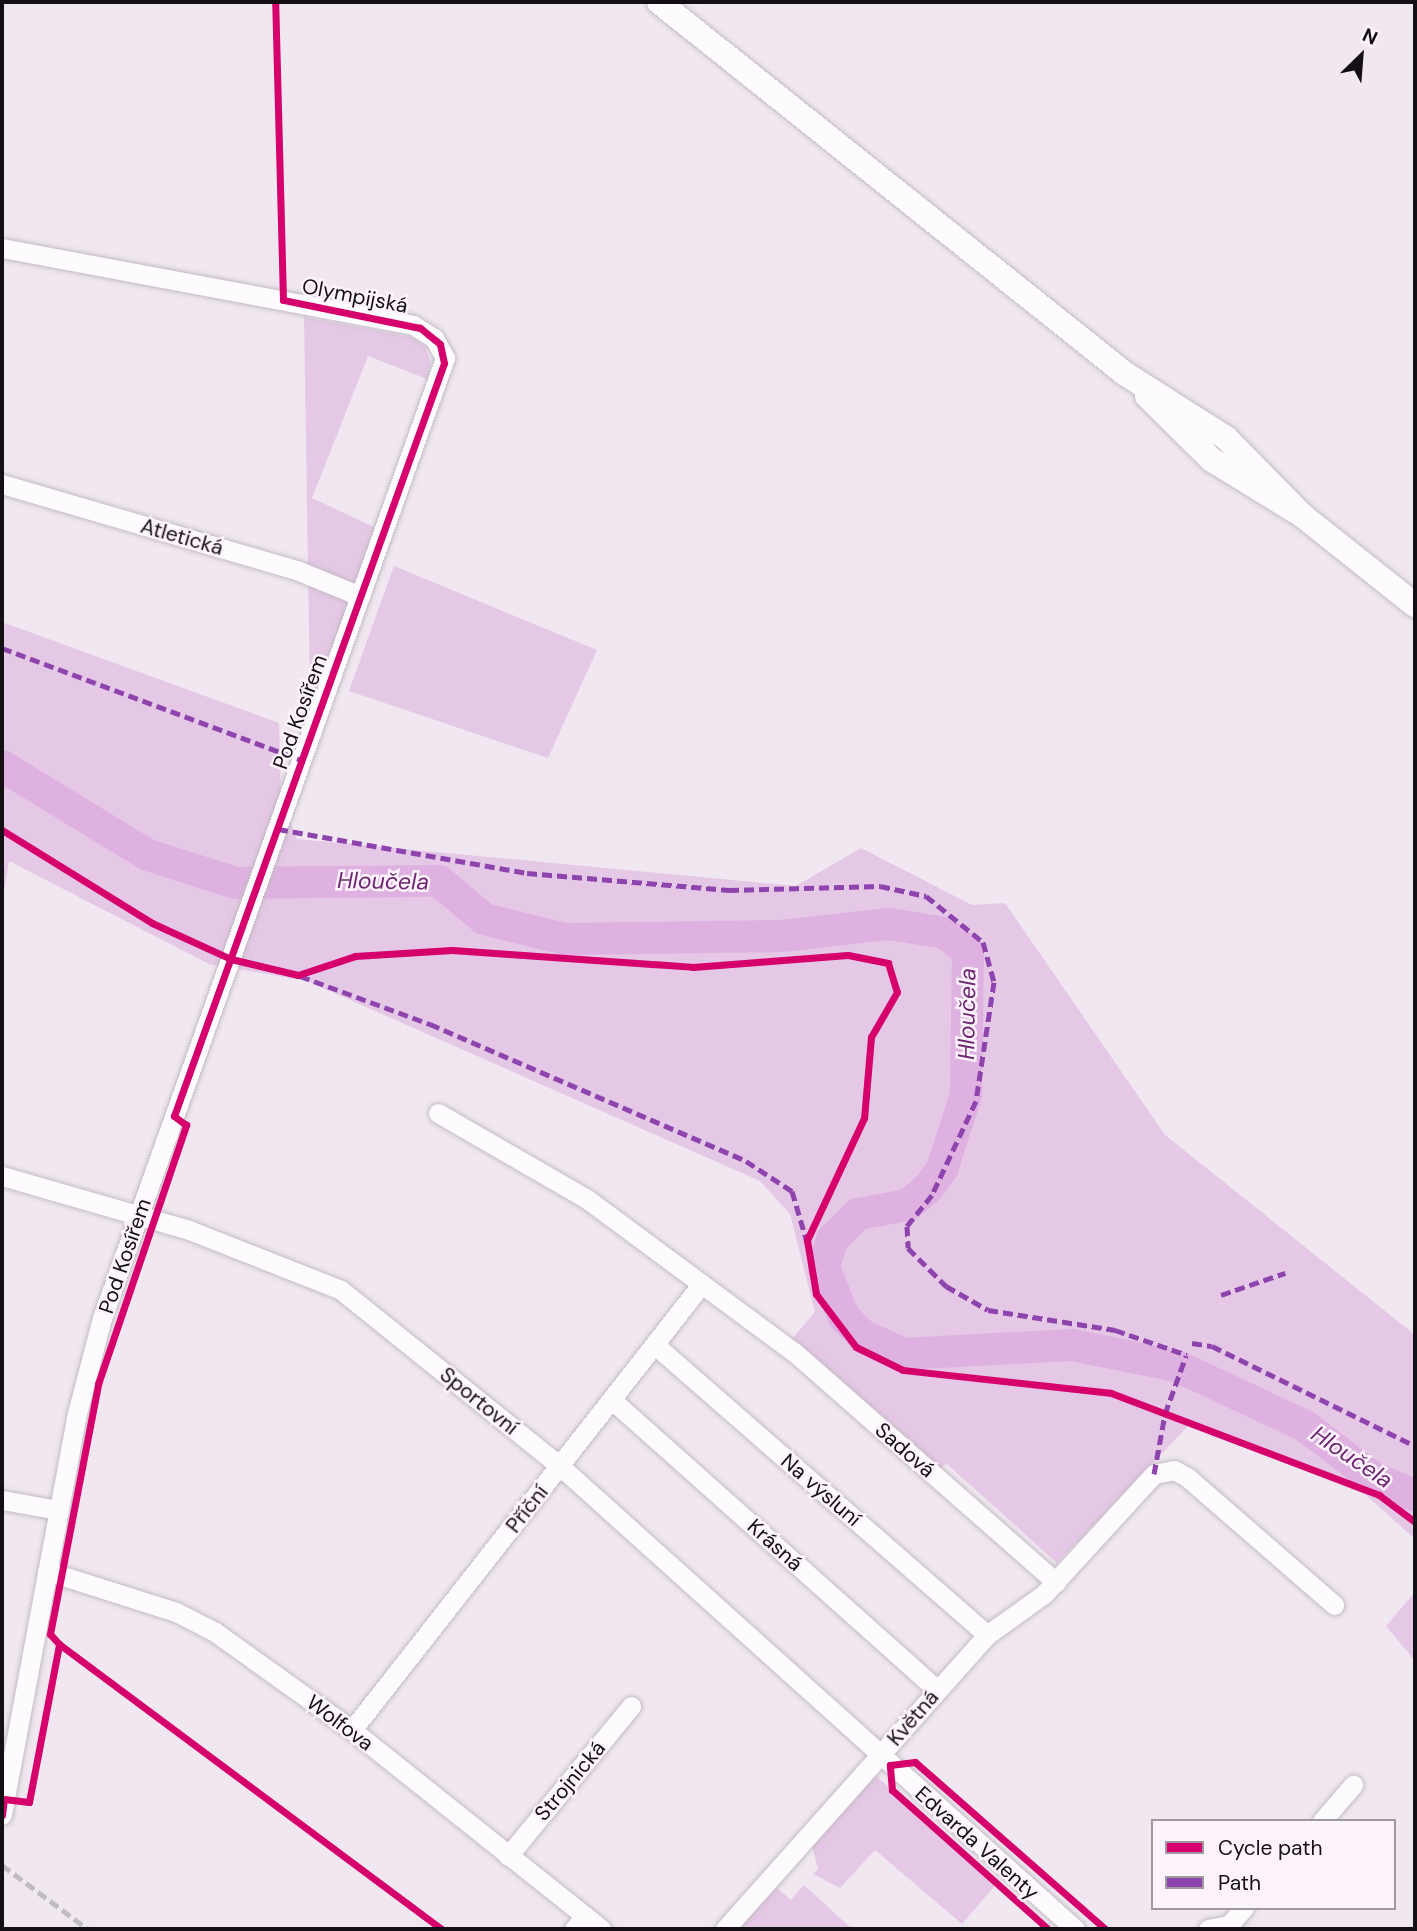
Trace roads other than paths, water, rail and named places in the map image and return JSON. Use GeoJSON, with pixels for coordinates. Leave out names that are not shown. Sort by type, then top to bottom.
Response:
{"type":"FeatureCollection","features":[{"type":"Feature","properties":{"kind":"main road"},"geometry":{"type":"LineString","coordinates":[[659,2],[1124,373],[1205,454],[1303,516],[1415,605]]}},
{"type":"Feature","properties":{"kind":"street","name":"Olympijská"},"geometry":{"type":"LineString","coordinates":[[2,248],[420,328]]}},
{"type":"Feature","properties":{"kind":"street","name":"Pod Kosířem"},"geometry":{"type":"LineString","coordinates":[[2,1815],[58,1510],[91,1359],[139,1213],[444,363],[440,344],[420,328]]}},
{"type":"Feature","properties":{"kind":"street","name":"Atletická"},"geometry":{"type":"LineString","coordinates":[[2,484],[299,571],[360,596]]}},
{"type":"Feature","properties":{"kind":"street","name":"Sadová"},"geometry":{"type":"LineString","coordinates":[[438,1113],[587,1199],[700,1286],[793,1352],[1056,1582]]}},
{"type":"Feature","properties":{"kind":"street","name":"Sportovní"},"geometry":{"type":"LineString","coordinates":[[2,1176],[139,1213],[341,1290],[561,1467],[880,1756]]}},
{"type":"Feature","properties":{"kind":"street","name":"Příční"},"geometry":{"type":"LineString","coordinates":[[352,1730],[561,1467],[700,1286]]}},
{"type":"Feature","properties":{"kind":"street","name":"Na výsluní"},"geometry":{"type":"LineString","coordinates":[[655,1345],[987,1635]]}},
{"type":"Feature","properties":{"kind":"street","name":"Krásná"},"geometry":{"type":"LineString","coordinates":[[612,1401],[938,1690]]}},
{"type":"Feature","properties":{"kind":"street"},"geometry":{"type":"LineString","coordinates":[[1056,1582],[1154,1474],[1174,1470],[1335,1605]]}},
{"type":"Feature","properties":{"kind":"street"},"geometry":{"type":"LineString","coordinates":[[2,1500],[58,1510]]}},
{"type":"Feature","properties":{"kind":"street","name":"Wolfova"},"geometry":{"type":"LineString","coordinates":[[47,1571],[197,1622],[352,1730],[508,1856],[579,1922],[601,1929]]}},
{"type":"Feature","properties":{"kind":"street","name":"Květná"},"geometry":{"type":"LineString","coordinates":[[725,1929],[987,1635],[1056,1582]]}},
{"type":"Feature","properties":{"kind":"street","name":"Strojnická"},"geometry":{"type":"LineString","coordinates":[[508,1856],[631,1706]]}},
{"type":"Feature","properties":{"kind":"street","name":"Edvarda Valenty"},"geometry":{"type":"LineString","coordinates":[[880,1756],[1075,1929]]}},
{"type":"Feature","properties":{"kind":"street"},"geometry":{"type":"LineString","coordinates":[[1324,1819],[1353,1785]]}},
{"type":"Feature","properties":{"kind":"street"},"geometry":{"type":"LineString","coordinates":[[1208,1929],[1229,1925],[1242,1910]]}},
{"type":"Feature","properties":{"kind":"waterway","name":"Hloučela"},"geometry":{"type":"LineString","coordinates":[[2,766],[148,855],[236,883],[439,881],[484,919],[564,939],[782,936],[889,924],[945,933],[968,951],[966,1095],[942,1169],[928,1188],[908,1205],[858,1214],[832,1240],[824,1268],[844,1317],[862,1335],[904,1354],[1072,1345],[1177,1366],[1305,1426],[1372,1477],[1415,1496]]}},
{"type":"Feature","properties":{"kind":"railway"},"geometry":{"type":"LineString","coordinates":[[2,1865],[88,1929]]}}]}
